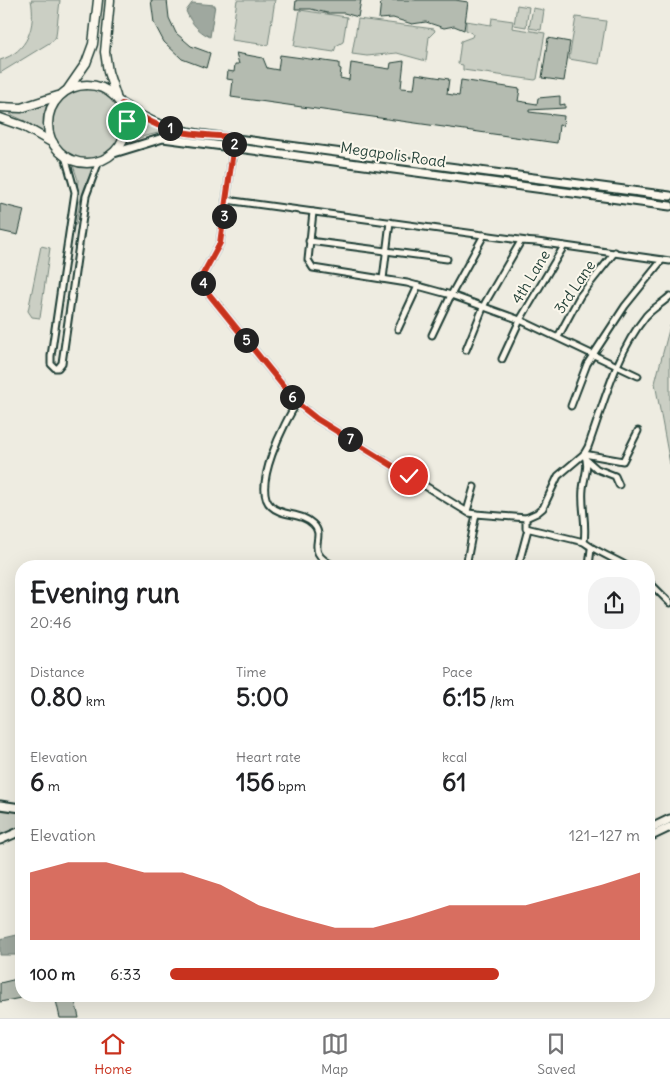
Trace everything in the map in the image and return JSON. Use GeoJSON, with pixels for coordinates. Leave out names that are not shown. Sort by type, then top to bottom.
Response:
{"type":"FeatureCollection","features":[{"type":"Feature","properties":{"kind":"main road"},"geometry":{"type":"LineString","coordinates":[[53,143],[48,126],[48,118],[54,101],[68,89],[86,63],[93,44],[98,0]]}},
{"type":"Feature","properties":{"kind":"main road"},"geometry":{"type":"LineString","coordinates":[[110,0],[105,52],[108,72],[116,97]]}},
{"type":"Feature","properties":{"kind":"main road"},"geometry":{"type":"LineString","coordinates":[[0,118],[23,126],[53,143],[65,156],[81,163],[99,162],[114,153],[124,138],[127,130],[127,121],[122,104],[110,91],[93,85],[84,84],[68,89]]}},
{"type":"Feature","properties":{"kind":"main road"},"geometry":{"type":"LineString","coordinates":[[0,107],[21,108],[60,95]]}},
{"type":"Feature","properties":{"kind":"street","name":"Megapolis Road"},"geometry":{"type":"LineString","coordinates":[[122,104],[152,123],[199,134],[235,137],[670,196]]}},
{"type":"Feature","properties":{"kind":"street"},"geometry":{"type":"LineString","coordinates":[[235,137],[220,243],[202,276],[204,288],[297,403],[317,419],[467,511],[476,514],[526,518],[543,508],[558,476],[584,454],[618,365],[633,336],[648,314],[670,296]]}},
{"type":"Feature","properties":{"kind":"street","name":"Megapolis Road"},"geometry":{"type":"LineString","coordinates":[[114,153],[163,138],[670,206]]}},
{"type":"Feature","properties":{"kind":"street"},"geometry":{"type":"LineString","coordinates":[[65,156],[75,192],[51,356],[52,364],[55,368],[58,368],[62,363],[86,196],[99,162]]}},
{"type":"Feature","properties":{"kind":"street"},"geometry":{"type":"LineString","coordinates":[[226,200],[670,261]]}},
{"type":"Feature","properties":{"kind":"street"},"geometry":{"type":"LineString","coordinates":[[313,212],[308,260],[313,268],[383,279],[451,295],[520,320],[638,376]]}},
{"type":"Feature","properties":{"kind":"street"},"geometry":{"type":"LineString","coordinates":[[383,279],[390,222]]}},
{"type":"Feature","properties":{"kind":"street"},"geometry":{"type":"LineString","coordinates":[[432,335],[451,295],[484,235]]}},
{"type":"Feature","properties":{"kind":"street"},"geometry":{"type":"LineString","coordinates":[[309,241],[447,259]]}},
{"type":"Feature","properties":{"kind":"street"},"geometry":{"type":"LineString","coordinates":[[466,350],[484,307],[518,243],[527,241]]}},
{"type":"Feature","properties":{"kind":"street","name":"4th Lane"},"geometry":{"type":"LineString","coordinates":[[502,359],[520,320],[564,246]]}},
{"type":"Feature","properties":{"kind":"street","name":"3rd Lane"},"geometry":{"type":"LineString","coordinates":[[558,338],[580,296],[615,252]]}},
{"type":"Feature","properties":{"kind":"street"},"geometry":{"type":"LineString","coordinates":[[571,406],[587,364],[625,306],[662,260]]}},
{"type":"Feature","properties":{"kind":"street"},"geometry":{"type":"LineString","coordinates":[[398,329],[418,286]]}},
{"type":"Feature","properties":{"kind":"street"},"geometry":{"type":"LineString","coordinates":[[297,403],[286,420],[274,450],[264,496],[269,506],[277,511],[306,518],[314,525],[318,534],[316,553],[324,560]]}},
{"type":"Feature","properties":{"kind":"street"},"geometry":{"type":"LineString","coordinates":[[584,454],[623,461],[638,431]]}},
{"type":"Feature","properties":{"kind":"street"},"geometry":{"type":"LineString","coordinates":[[584,454],[588,462],[597,469],[615,476],[619,485]]}},
{"type":"Feature","properties":{"kind":"street"},"geometry":{"type":"LineString","coordinates":[[584,542],[586,526],[582,491],[588,462]]}},
{"type":"Feature","properties":{"kind":"street"},"geometry":{"type":"LineString","coordinates":[[467,511],[474,487]]}},
{"type":"Feature","properties":{"kind":"street"},"geometry":{"type":"LineString","coordinates":[[467,560],[476,514]]}},
{"type":"Feature","properties":{"kind":"street"},"geometry":{"type":"LineString","coordinates":[[520,560],[528,529],[526,528],[526,518]]}},
{"type":"Feature","properties":{"kind":"street"},"geometry":{"type":"LineString","coordinates":[[528,529],[584,542],[591,549],[600,551],[616,560]]}},
{"type":"Feature","properties":{"kind":"street"},"geometry":{"type":"LineString","coordinates":[[590,560],[591,549]]}},
{"type":"Feature","properties":{"kind":"street"},"geometry":{"type":"LineString","coordinates":[[655,588],[670,603]]}},
{"type":"Feature","properties":{"kind":"street"},"geometry":{"type":"LineString","coordinates":[[0,805],[15,807]]}},
{"type":"Feature","properties":{"kind":"street"},"geometry":{"type":"LineString","coordinates":[[655,832],[670,818]]}},
{"type":"Feature","properties":{"kind":"street"},"geometry":{"type":"LineString","coordinates":[[655,829],[670,827]]}},
{"type":"Feature","properties":{"kind":"street"},"geometry":{"type":"LineString","coordinates":[[0,840],[15,834]]}},
{"type":"Feature","properties":{"kind":"shaded area"},"geometry":{"type":"Polygon","coordinates":[[[31,0],[60,0],[56,36],[54,40],[0,73],[0,60],[17,51],[28,37],[32,19],[31,0]]]}},
{"type":"Feature","properties":{"kind":"shaded area"},"geometry":{"type":"Polygon","coordinates":[[[237,0],[275,0],[268,45],[231,40],[237,0]]]}},
{"type":"Feature","properties":{"kind":"shaded area"},"geometry":{"type":"Polygon","coordinates":[[[192,3],[215,5],[210,37],[198,29],[188,15],[186,11],[192,3]]]}},
{"type":"Feature","properties":{"kind":"shaded area"},"geometry":{"type":"Polygon","coordinates":[[[517,5],[529,7],[526,27],[514,25],[517,5]]]}},
{"type":"Feature","properties":{"kind":"shaded area"},"geometry":{"type":"Polygon","coordinates":[[[533,8],[544,10],[541,30],[529,28],[533,8]]]}},
{"type":"Feature","properties":{"kind":"shaded area"},"geometry":{"type":"Polygon","coordinates":[[[300,10],[347,17],[343,42],[336,46],[334,52],[294,46],[300,10]]]}},
{"type":"Feature","properties":{"kind":"shaded area"},"geometry":{"type":"Polygon","coordinates":[[[576,17],[606,21],[599,64],[569,59],[576,17]]]}},
{"type":"Feature","properties":{"kind":"shaded area"},"geometry":{"type":"Polygon","coordinates":[[[492,18],[513,21],[512,28],[545,33],[537,79],[463,70],[463,65],[458,64],[461,41],[472,37],[473,34],[466,30],[466,21],[491,25],[492,18]]]}},
{"type":"Feature","properties":{"kind":"shaded area"},"geometry":{"type":"Polygon","coordinates":[[[358,19],[434,29],[435,31],[429,37],[426,61],[397,53],[367,56],[352,54],[358,19]]]}},
{"type":"Feature","properties":{"kind":"shaded area"},"geometry":{"type":"Polygon","coordinates":[[[80,89],[94,89],[107,94],[117,104],[122,117],[122,131],[117,144],[107,154],[94,159],[80,159],[67,154],[57,144],[52,131],[52,117],[57,104],[67,94],[80,89]]]}},
{"type":"Feature","properties":{"kind":"shaded area"},"geometry":{"type":"Polygon","coordinates":[[[47,104],[43,118],[44,133],[10,114],[47,104]]]}},
{"type":"Feature","properties":{"kind":"shaded area"},"geometry":{"type":"Polygon","coordinates":[[[130,114],[163,132],[126,143],[130,128],[130,114]]]}},
{"type":"Feature","properties":{"kind":"shaded area"},"geometry":{"type":"Polygon","coordinates":[[[73,165],[95,167],[82,195],[76,225],[74,225],[78,180],[73,165]]]}},
{"type":"Feature","properties":{"kind":"shaded area"},"geometry":{"type":"Polygon","coordinates":[[[41,246],[50,248],[40,318],[32,317],[28,311],[41,246]]]}},
{"type":"Feature","properties":{"kind":"shaded area"},"geometry":{"type":"Polygon","coordinates":[[[670,326],[670,464],[655,383],[670,326]]]}},
{"type":"Feature","properties":{"kind":"shaded area"},"geometry":{"type":"Polygon","coordinates":[[[0,809],[15,811],[15,829],[0,835],[0,809]]]}},
{"type":"Feature","properties":{"kind":"shaded area"},"geometry":{"type":"Polygon","coordinates":[[[15,935],[15,955],[0,955],[0,939],[15,935]]]}},
{"type":"Feature","properties":{"kind":"building"},"geometry":{"type":"Polygon","coordinates":[[[151,0],[167,0],[169,18],[176,33],[191,46],[210,53],[206,68],[182,59],[164,42],[154,23],[151,0]]]}},
{"type":"Feature","properties":{"kind":"building"},"geometry":{"type":"Polygon","coordinates":[[[296,0],[361,0],[358,17],[344,13],[295,9],[296,0]]]}},
{"type":"Feature","properties":{"kind":"building"},"geometry":{"type":"Polygon","coordinates":[[[381,0],[455,0],[468,2],[464,30],[454,26],[444,28],[426,22],[412,24],[393,18],[379,19],[381,0]]]}},
{"type":"Feature","properties":{"kind":"building"},"geometry":{"type":"Polygon","coordinates":[[[548,38],[570,42],[564,81],[542,78],[548,38]]]}},
{"type":"Feature","properties":{"kind":"building"},"geometry":{"type":"Polygon","coordinates":[[[236,53],[263,58],[267,68],[278,70],[280,55],[339,63],[339,68],[341,69],[340,78],[349,80],[351,63],[390,69],[391,63],[404,61],[401,88],[414,89],[416,74],[449,79],[447,94],[459,96],[461,80],[520,89],[518,101],[537,104],[538,98],[560,96],[560,105],[565,104],[565,108],[529,110],[529,112],[564,116],[563,126],[559,125],[557,143],[231,97],[233,80],[227,79],[228,71],[234,72],[235,64],[239,64],[236,53]]]}},
{"type":"Feature","properties":{"kind":"building"},"geometry":{"type":"Polygon","coordinates":[[[0,204],[24,210],[18,235],[0,231],[0,204]]]}},
{"type":"Feature","properties":{"kind":"building"},"geometry":{"type":"Polygon","coordinates":[[[15,979],[15,999],[0,1002],[0,983],[15,979]]]}},
{"type":"Feature","properties":{"kind":"building"},"geometry":{"type":"Polygon","coordinates":[[[56,1002],[75,1002],[79,1018],[60,1018],[56,1002]]]}},
{"type":"Feature","properties":{"kind":"route"},"geometry":{"type":"LineString","coordinates":[[127,121],[122,104],[152,123],[164,127],[199,134],[235,137],[220,243],[202,276],[204,288],[297,403],[317,419],[409,476]]}}]}
